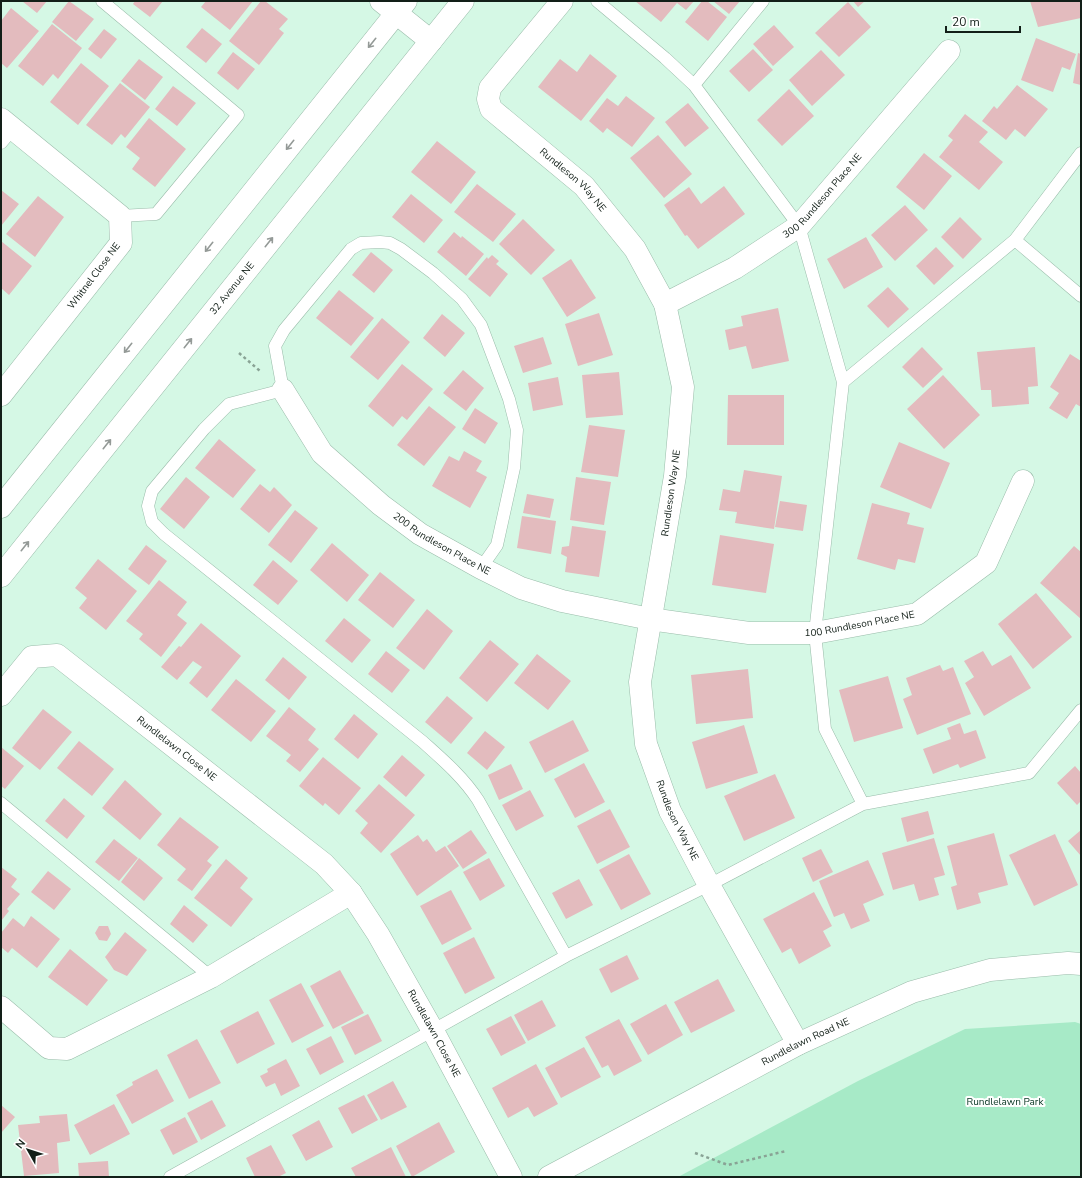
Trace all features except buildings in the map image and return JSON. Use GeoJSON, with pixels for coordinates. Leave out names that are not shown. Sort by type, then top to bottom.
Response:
{"type":"FeatureCollection","features":[{"type":"Feature","properties":{"kind":"street","name":"32 Avenue NE"},"geometry":{"type":"LineString","coordinates":[[1,576],[463,1]]}},
{"type":"Feature","properties":{"kind":"street","name":"Rundleson Way NE"},"geometry":{"type":"LineString","coordinates":[[562,1],[490,88],[488,99],[491,109],[584,186],[635,249],[665,304],[683,387],[675,476],[640,682],[646,744],[670,811],[709,885],[798,1044]]}},
{"type":"Feature","properties":{"kind":"street"},"geometry":{"type":"LineString","coordinates":[[1,507],[394,5],[431,41]]}},
{"type":"Feature","properties":{"kind":"street","name":"300 Rundleson Place NE"},"geometry":{"type":"LineString","coordinates":[[665,304],[735,268],[798,226],[949,51]]}},
{"type":"Feature","properties":{"kind":"street"},"geometry":{"type":"LineString","coordinates":[[5,130],[120,216]]}},
{"type":"Feature","properties":{"kind":"street","name":"Whitnel Close NE"},"geometry":{"type":"LineString","coordinates":[[1,395],[121,243],[120,216]]}},
{"type":"Feature","properties":{"kind":"street","name":"200 Rundleson Place NE"},"geometry":{"type":"LineString","coordinates":[[283,390],[322,453],[381,505],[420,534],[481,568],[521,588],[562,602],[650,619]]}},
{"type":"Feature","properties":{"kind":"street","name":"100 Rundleson Place NE"},"geometry":{"type":"LineString","coordinates":[[650,619],[749,633],[815,633],[917,614],[986,563],[1023,481]]}},
{"type":"Feature","properties":{"kind":"street","name":"Rundlelawn Close NE"},"geometry":{"type":"LineString","coordinates":[[1,695],[32,657],[57,655],[324,864],[351,893],[378,934],[433,1031],[511,1177]]}},
{"type":"Feature","properties":{"kind":"street"},"geometry":{"type":"LineString","coordinates":[[1,1007],[49,1048],[67,1049],[211,977],[351,893]]}},
{"type":"Feature","properties":{"kind":"street","name":"Rundlelawn Road NE"},"geometry":{"type":"LineString","coordinates":[[549,1177],[798,1044],[912,992],[990,970],[1068,963],[1081,964]]}},
{"type":"Feature","properties":{"kind":"lane"},"geometry":{"type":"LineString","coordinates":[[102,1],[238,115],[156,214],[120,216]]}},
{"type":"Feature","properties":{"kind":"lane"},"geometry":{"type":"LineString","coordinates":[[597,1],[665,58],[694,85],[798,226],[843,382],[815,633],[825,729],[863,804]]}},
{"type":"Feature","properties":{"kind":"lane"},"geometry":{"type":"LineString","coordinates":[[694,85],[763,1]]}},
{"type":"Feature","properties":{"kind":"lane"},"geometry":{"type":"LineString","coordinates":[[843,382],[1014,240],[1081,154]]}},
{"type":"Feature","properties":{"kind":"lane"},"geometry":{"type":"LineString","coordinates":[[1014,240],[1081,296]]}},
{"type":"Feature","properties":{"kind":"lane"},"geometry":{"type":"LineString","coordinates":[[481,568],[497,544],[514,468],[517,430],[509,400],[481,325],[462,299],[433,273],[400,249],[390,244],[380,242],[361,243],[351,249],[284,330],[275,346],[283,390],[229,404],[209,424],[152,491],[148,506],[152,522],[164,534],[423,742],[468,784],[566,956]]}},
{"type":"Feature","properties":{"kind":"lane"},"geometry":{"type":"LineString","coordinates":[[170,1177],[566,956],[709,885],[863,804],[1028,773],[1081,710]]}},
{"type":"Feature","properties":{"kind":"lane"},"geometry":{"type":"LineString","coordinates":[[1,803],[211,977]]}},
{"type":"Feature","properties":{"kind":"path"},"geometry":{"type":"LineString","coordinates":[[695,1153],[728,1165],[786,1151]]}},
{"type":"Feature","properties":{"kind":"green space","name":"Rundlelawn Park"},"geometry":{"type":"Polygon","coordinates":[[[1075,1022],[1081,1024],[1081,1177],[678,1177],[858,1081],[965,1029],[1075,1022]]]}}]}
